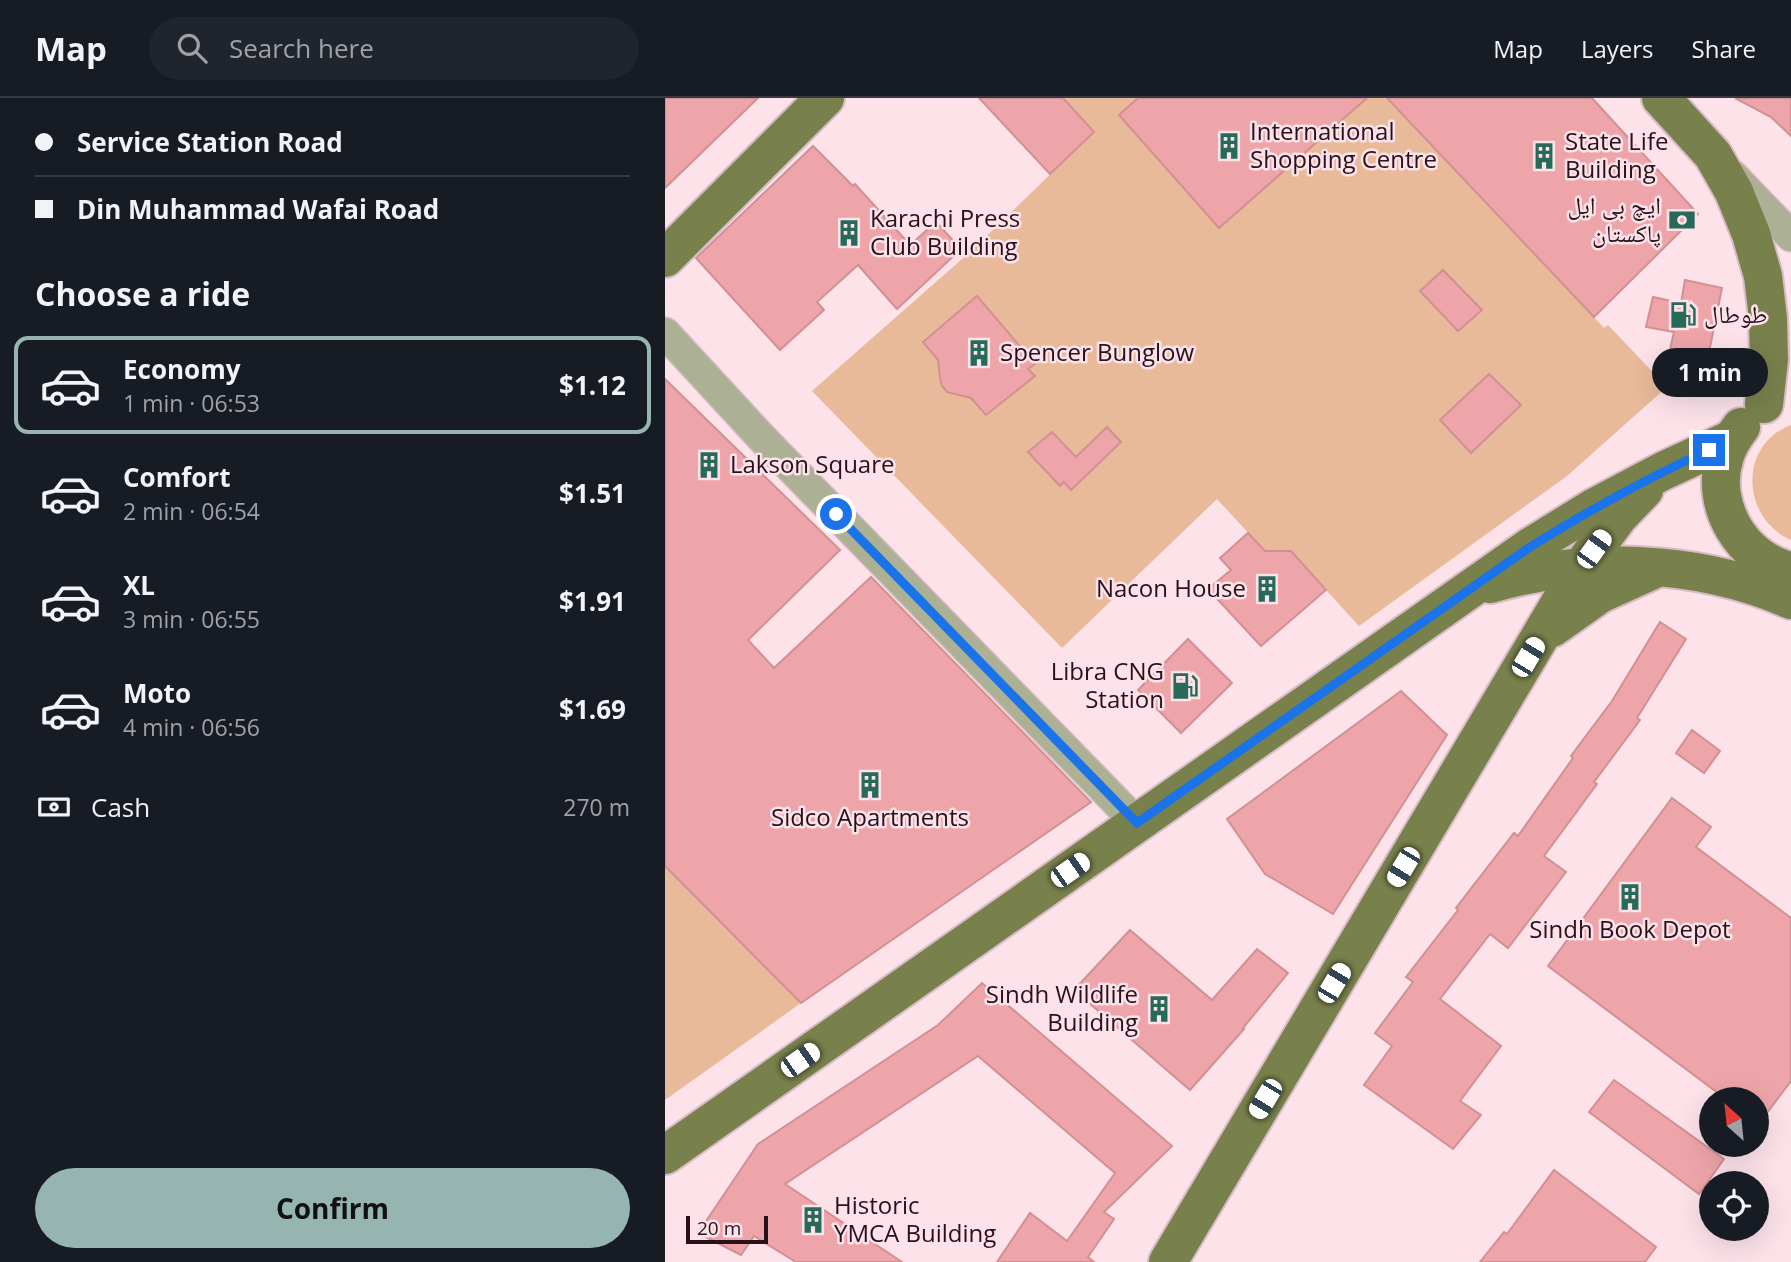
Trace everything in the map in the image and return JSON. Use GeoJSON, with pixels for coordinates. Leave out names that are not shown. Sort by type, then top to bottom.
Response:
{"type":"FeatureCollection","features":[{"type":"Feature","properties":{"kind":"main road"},"geometry":{"type":"LineString","coordinates":[[665,258],[825,98]]}},
{"type":"Feature","properties":{"kind":"main road"},"geometry":{"type":"LineString","coordinates":[[1661,98],[1713,155],[1734,192],[1751,234],[1763,276],[1769,360],[1777,399],[1745,420],[1731,439],[1724,457],[1722,496],[1735,532],[1747,547],[1784,576]]}},
{"type":"Feature","properties":{"kind":"main road"},"geometry":{"type":"LineString","coordinates":[[665,1156],[1530,547],[1595,507],[1731,439]]}},
{"type":"Feature","properties":{"kind":"main road"},"geometry":{"type":"LineString","coordinates":[[1167,1262],[1582,566],[1619,516],[1663,471]]}},
{"type":"Feature","properties":{"kind":"main road"},"geometry":{"type":"LineString","coordinates":[[1468,591],[1524,575],[1582,566],[1661,566],[1784,576]]}},
{"type":"Feature","properties":{"kind":"main road"},"geometry":{"type":"LineString","coordinates":[[1542,634],[1600,594],[1661,566]]}},
{"type":"Feature","properties":{"kind":"street"},"geometry":{"type":"LineString","coordinates":[[1713,155],[1791,236]]}},
{"type":"Feature","properties":{"kind":"street"},"geometry":{"type":"LineString","coordinates":[[665,333],[761,437],[1137,823]]}},
{"type":"Feature","properties":{"kind":"shaded area"},"geometry":{"type":"Polygon","coordinates":[[[1063,98],[1138,98],[1119,115],[1219,228],[1367,98],[1387,98],[1604,328],[1608,325],[1667,387],[1567,476],[1359,626],[1291,552],[1265,551],[1217,499],[1062,648],[812,391],[970,252],[1094,132],[1063,98]]]}},
{"type":"Feature","properties":{"kind":"shaded area"},"geometry":{"type":"Polygon","coordinates":[[[1791,425],[1791,540],[1774,530],[1762,516],[1752,482],[1755,464],[1762,448],[1774,435],[1791,425]]]}},
{"type":"Feature","properties":{"kind":"shaded area"},"geometry":{"type":"Polygon","coordinates":[[[665,866],[801,1003],[665,1100],[665,866]]]}},
{"type":"Feature","properties":{"kind":"building"},"geometry":{"type":"Polygon","coordinates":[[[665,98],[758,98],[665,188],[665,98]]]}},
{"type":"Feature","properties":{"kind":"building"},"geometry":{"type":"Polygon","coordinates":[[[979,98],[1063,98],[1094,132],[1050,174],[979,98]]]}},
{"type":"Feature","properties":{"kind":"building","name":"International Shopping Centre"},"geometry":{"type":"Polygon","coordinates":[[[1138,98],[1367,98],[1219,228],[1119,115],[1138,98]]]}},
{"type":"Feature","properties":{"kind":"building","name":"State Life Building"},"geometry":{"type":"Polygon","coordinates":[[[1387,98],[1592,98],[1698,214],[1594,317],[1387,98]]]}},
{"type":"Feature","properties":{"kind":"building"},"geometry":{"type":"Polygon","coordinates":[[[1735,98],[1791,98],[1791,136],[1771,117],[1735,98]]]}},
{"type":"Feature","properties":{"kind":"building"},"geometry":{"type":"Polygon","coordinates":[[[813,146],[853,186],[855,184],[910,245],[936,222],[961,249],[897,309],[858,265],[817,302],[824,310],[780,350],[696,258],[813,146]]]}},
{"type":"Feature","properties":{"kind":"building"},"geometry":{"type":"Polygon","coordinates":[[[1443,270],[1482,310],[1458,331],[1420,291],[1443,270]]]}},
{"type":"Feature","properties":{"kind":"building","name":"طوطال"},"geometry":{"type":"Polygon","coordinates":[[[1685,280],[1722,288],[1707,362],[1669,354],[1674,332],[1646,327],[1653,297],[1681,303],[1685,280]]]}},
{"type":"Feature","properties":{"kind":"building","name":"Spencer Bunglow"},"geometry":{"type":"Polygon","coordinates":[[[977,296],[1035,364],[1028,369],[1035,376],[986,415],[971,398],[947,392],[942,386],[938,360],[923,342],[977,296]]]}},
{"type":"Feature","properties":{"kind":"building"},"geometry":{"type":"Polygon","coordinates":[[[1489,374],[1521,405],[1471,453],[1440,420],[1489,374]]]}},
{"type":"Feature","properties":{"kind":"building","name":"Sidco Apartments"},"geometry":{"type":"Polygon","coordinates":[[[665,379],[840,550],[748,640],[774,668],[871,577],[1091,802],[801,1003],[665,866],[665,379]]]}},
{"type":"Feature","properties":{"kind":"building"},"geometry":{"type":"Polygon","coordinates":[[[1107,427],[1121,442],[1071,490],[1064,482],[1060,486],[1028,452],[1052,432],[1076,457],[1107,427]]]}},
{"type":"Feature","properties":{"kind":"building","name":"Nacon House"},"geometry":{"type":"Polygon","coordinates":[[[1248,533],[1265,551],[1291,551],[1326,590],[1261,646],[1208,589],[1231,570],[1220,558],[1248,533]]]}},
{"type":"Feature","properties":{"kind":"building"},"geometry":{"type":"Polygon","coordinates":[[[1660,622],[1686,639],[1637,718],[1640,720],[1544,856],[1566,872],[1508,948],[1490,934],[1440,999],[1501,1046],[1460,1101],[1481,1115],[1453,1149],[1364,1085],[1392,1046],[1375,1033],[1413,982],[1406,977],[1514,833],[1518,836],[1573,758],[1571,756],[1612,701],[1660,622]]]}},
{"type":"Feature","properties":{"kind":"building","name":"Libra CNG Station"},"geometry":{"type":"Polygon","coordinates":[[[1188,639],[1232,683],[1181,733],[1138,690],[1188,639]]]}},
{"type":"Feature","properties":{"kind":"building"},"geometry":{"type":"Polygon","coordinates":[[[1401,691],[1447,735],[1333,914],[1265,874],[1227,819],[1401,691]]]}},
{"type":"Feature","properties":{"kind":"building"},"geometry":{"type":"Polygon","coordinates":[[[1692,730],[1720,751],[1704,773],[1676,753],[1692,730]]]}},
{"type":"Feature","properties":{"kind":"building"},"geometry":{"type":"Polygon","coordinates":[[[1672,798],[1711,827],[1696,847],[1791,918],[1791,1081],[1769,1110],[1769,1087],[1710,1087],[1548,966],[1672,798]]]}},
{"type":"Feature","properties":{"kind":"building","name":"Sindh Wildlife Building"},"geometry":{"type":"Polygon","coordinates":[[[1130,930],[1212,1000],[1257,949],[1288,973],[1244,1029],[1190,1090],[1074,990],[1130,930]]]}},
{"type":"Feature","properties":{"kind":"building"},"geometry":{"type":"Polygon","coordinates":[[[982,983],[1172,1146],[1104,1212],[1114,1219],[1088,1257],[1094,1262],[997,1262],[1030,1213],[1067,1241],[1115,1173],[978,1056],[785,1184],[902,1262],[796,1262],[754,1236],[741,1255],[698,1233],[758,1144],[938,1025],[982,983]]]}},
{"type":"Feature","properties":{"kind":"building"},"geometry":{"type":"Polygon","coordinates":[[[1614,1080],[1699,1141],[1699,1157],[1724,1159],[1715,1171],[1699,1171],[1699,1194],[1589,1112],[1614,1080]]]}},
{"type":"Feature","properties":{"kind":"building"},"geometry":{"type":"Polygon","coordinates":[[[1554,1170],[1656,1247],[1645,1262],[1480,1262],[1504,1232],[1507,1234],[1554,1170]]]}},
{"type":"Feature","properties":{"kind":"place","name":"International Shopping Centre"},"geometry":{"type":"Point","coordinates":[1229,146]}},
{"type":"Feature","properties":{"kind":"place","name":"State Life Building"},"geometry":{"type":"Point","coordinates":[1544,156]}},
{"type":"Feature","properties":{"kind":"place","name":"ایچ بی ایل پاکستان"},"geometry":{"type":"Point","coordinates":[1682,220]}},
{"type":"Feature","properties":{"kind":"place","name":"Karachi Press Club Building"},"geometry":{"type":"Point","coordinates":[849,233]}},
{"type":"Feature","properties":{"kind":"place","name":"طوطال"},"geometry":{"type":"Point","coordinates":[1683,315]}},
{"type":"Feature","properties":{"kind":"place","name":"Spencer Bunglow"},"geometry":{"type":"Point","coordinates":[979,353]}},
{"type":"Feature","properties":{"kind":"place","name":"Lakson Square"},"geometry":{"type":"Point","coordinates":[709,465]}},
{"type":"Feature","properties":{"kind":"place","name":"Nacon House"},"geometry":{"type":"Point","coordinates":[1267,589]}},
{"type":"Feature","properties":{"kind":"place","name":"Libra CNG Station"},"geometry":{"type":"Point","coordinates":[1185,686]}},
{"type":"Feature","properties":{"kind":"place","name":"Sidco Apartments"},"geometry":{"type":"Point","coordinates":[870,785]}},
{"type":"Feature","properties":{"kind":"place","name":"Sindh Book Depot"},"geometry":{"type":"Point","coordinates":[1630,897]}},
{"type":"Feature","properties":{"kind":"place","name":"Sindh Wildlife Building"},"geometry":{"type":"Point","coordinates":[1159,1009]}},
{"type":"Feature","properties":{"kind":"place","name":"Historic YMCA Building"},"geometry":{"type":"Point","coordinates":[813,1220]}},
{"type":"Feature","properties":{"kind":"route"},"geometry":{"type":"LineString","coordinates":[[836,514],[1137,823],[1530,547],[1595,507],[1709,450]]}}]}
